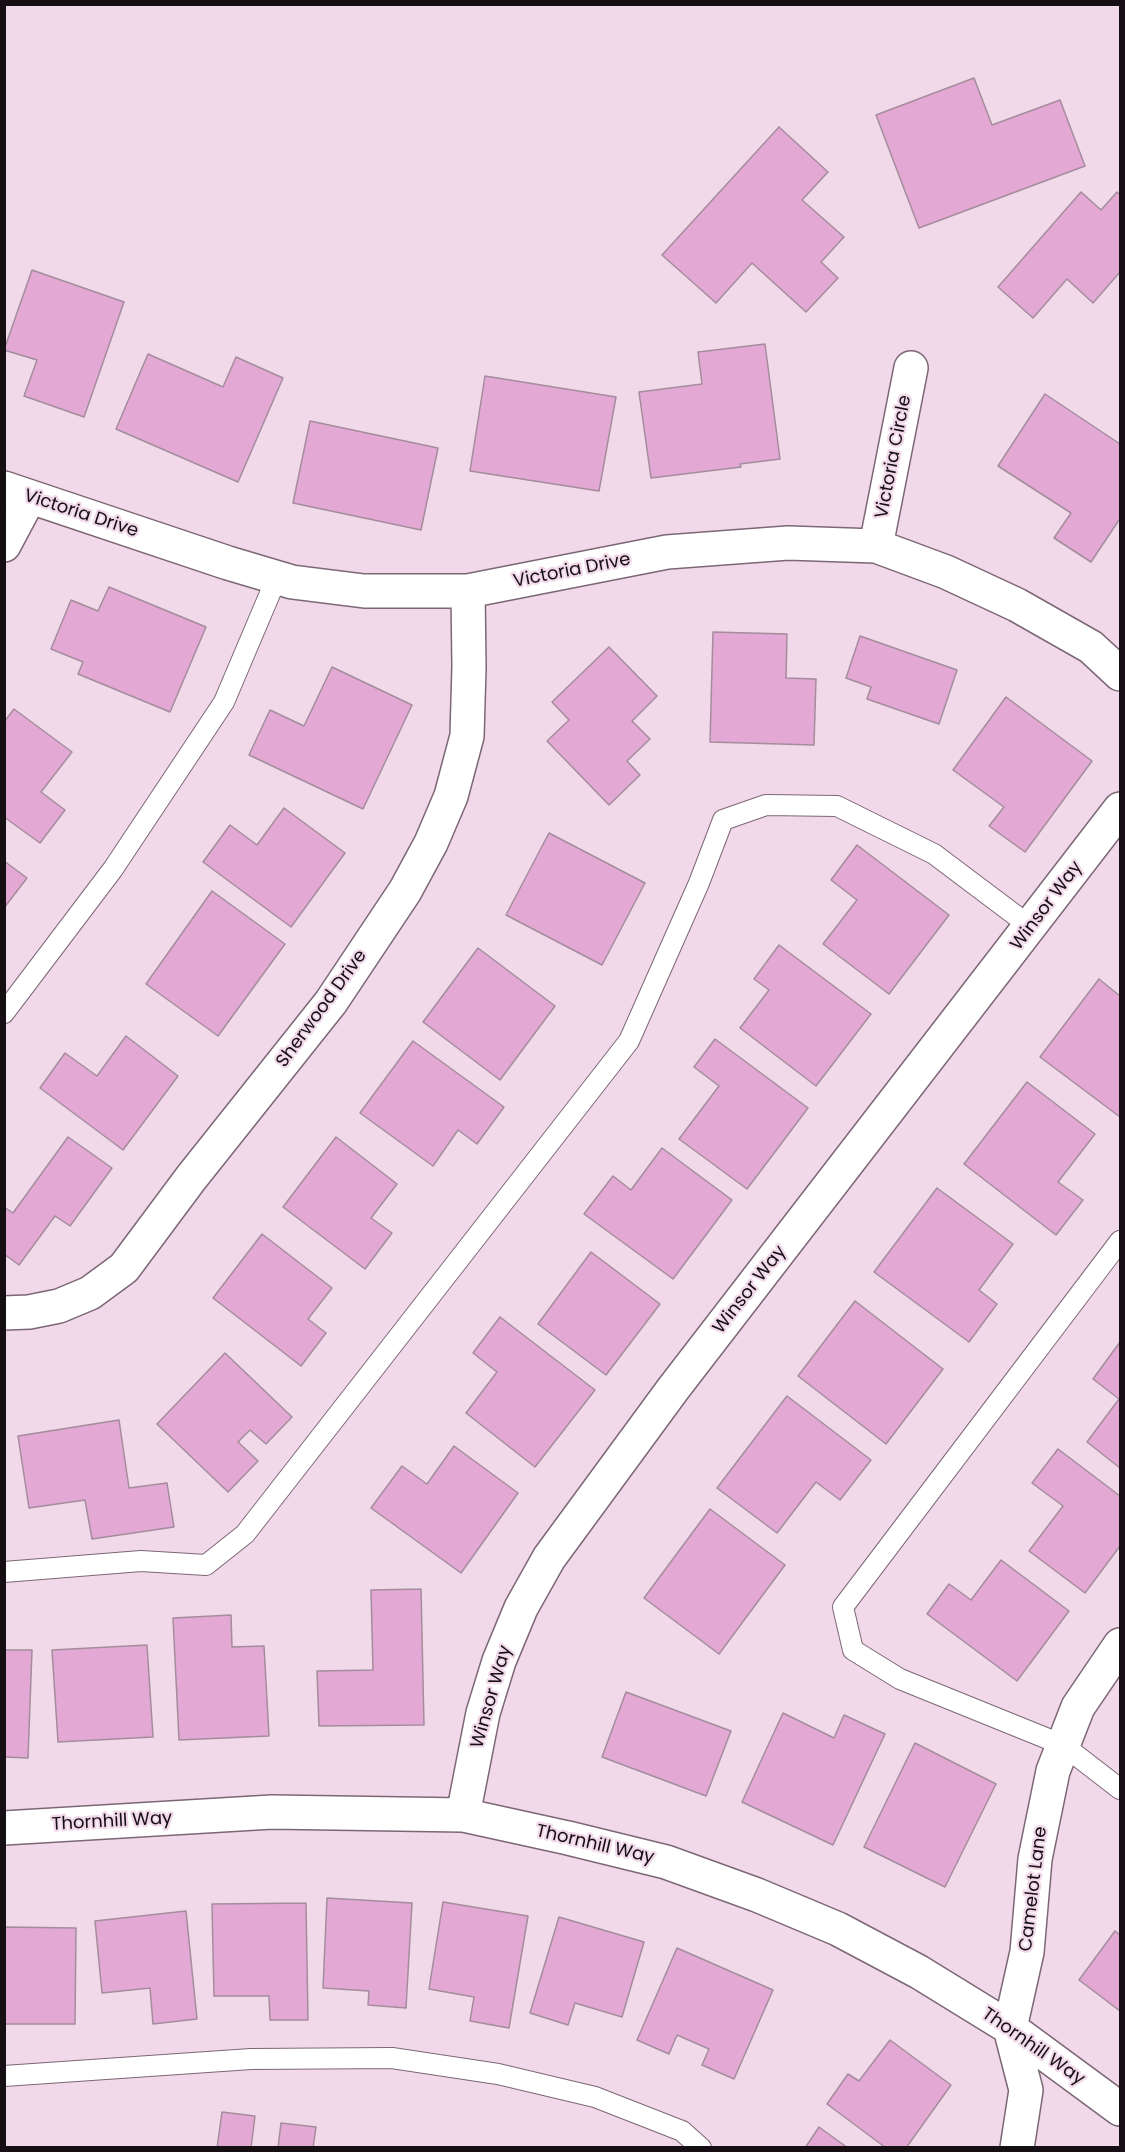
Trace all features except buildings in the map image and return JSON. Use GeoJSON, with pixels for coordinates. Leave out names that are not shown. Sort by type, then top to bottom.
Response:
{"type":"FeatureCollection","features":[{"type":"Feature","properties":{"kind":"street","name":"Victoria Circle"},"geometry":{"type":"LineString","coordinates":[[876,546],[911,368]]}},
{"type":"Feature","properties":{"kind":"street","name":"Victoria Drive"},"geometry":{"type":"LineString","coordinates":[[17,493],[292,582],[364,591],[468,591],[667,552],[788,543],[876,546],[946,572],[1017,605],[1091,647],[1120,674]]}},
{"type":"Feature","properties":{"kind":"street"},"geometry":{"type":"LineString","coordinates":[[4,545],[17,493]]}},
{"type":"Feature","properties":{"kind":"street","name":"Sherwood Drive"},"geometry":{"type":"LineString","coordinates":[[4,1313],[29,1312],[59,1306],[90,1293],[124,1268],[191,1178],[331,1002],[405,891],[432,843],[447,805],[467,736],[468,591]]}},
{"type":"Feature","properties":{"kind":"street","name":"Winsor Way"},"geometry":{"type":"LineString","coordinates":[[463,1815],[483,1713],[499,1661],[521,1608],[549,1558],[674,1389],[1031,927],[1120,808]]}},
{"type":"Feature","properties":{"kind":"street","name":"Camelot Lane"},"geometry":{"type":"LineString","coordinates":[[1017,2148],[1026,2090],[1010,2028],[1027,1952],[1035,1859],[1053,1771],[1078,1707],[1120,1645]]}},
{"type":"Feature","properties":{"kind":"street","name":"Thornhill Way"},"geometry":{"type":"LineString","coordinates":[[4,1828],[272,1812],[463,1815],[666,1862],[757,1895],[848,1935],[918,1972],[1010,2028],[1120,2109]]}},
{"type":"Feature","properties":{"kind":"lane"},"geometry":{"type":"LineString","coordinates":[[4,1013],[113,869],[224,702],[278,577]]}},
{"type":"Feature","properties":{"kind":"lane"},"geometry":{"type":"LineString","coordinates":[[4,1572],[141,1561],[206,1564],[245,1534],[629,1041],[699,883],[723,820],[766,805],[837,806],[934,854],[1031,927]]}},
{"type":"Feature","properties":{"kind":"lane"},"geometry":{"type":"LineString","coordinates":[[1120,1241],[843,1608],[853,1650],[900,1679],[1063,1745],[1120,1789]]}},
{"type":"Feature","properties":{"kind":"lane"},"geometry":{"type":"LineString","coordinates":[[4,2076],[252,2059],[392,2058],[498,2074],[595,2097],[682,2131],[701,2148]]}}]}
